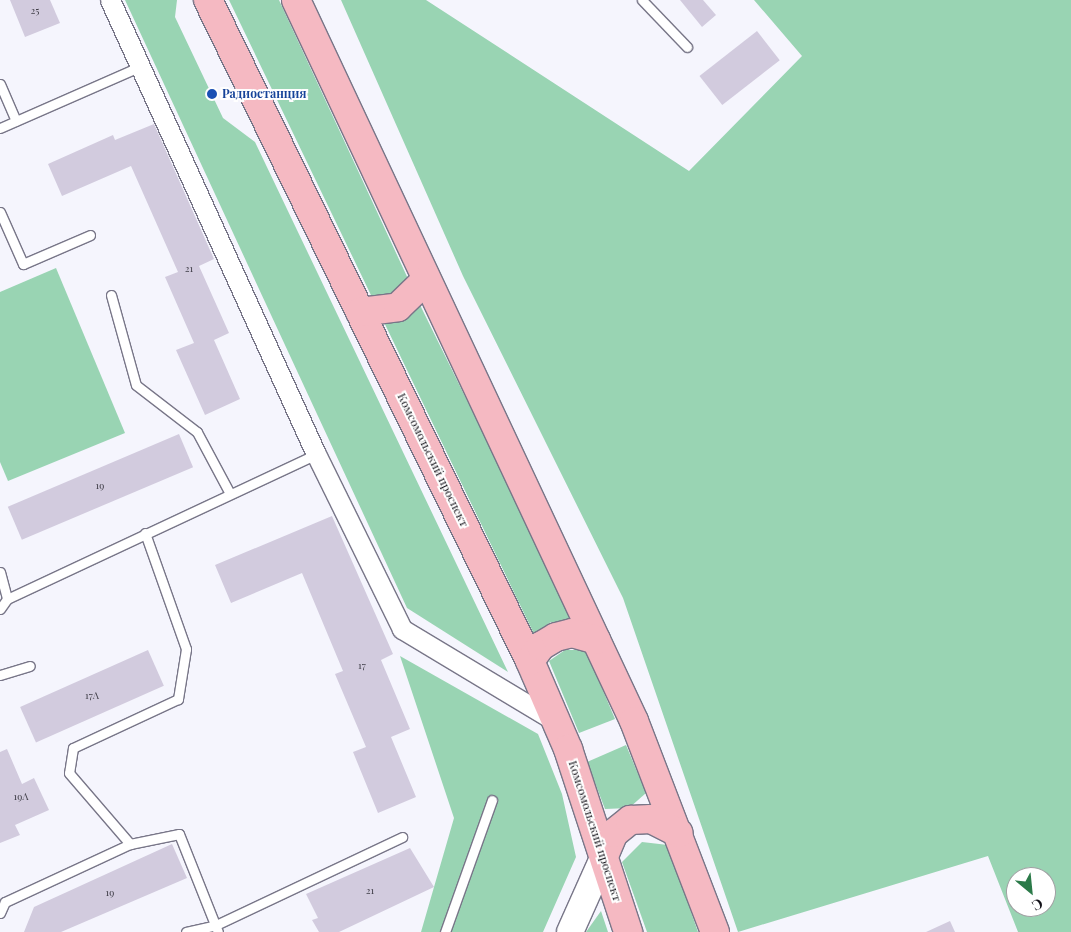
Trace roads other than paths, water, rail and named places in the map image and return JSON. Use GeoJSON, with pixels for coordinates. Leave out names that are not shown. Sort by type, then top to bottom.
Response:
{"type":"FeatureCollection","features":[{"type":"Feature","properties":{"kind":"main road","name":"Комсомольский проспект"},"geometry":{"type":"LineString","coordinates":[[208,0],[530,661],[555,720],[604,856],[628,932]]}},
{"type":"Feature","properties":{"kind":"main road"},"geometry":{"type":"LineString","coordinates":[[296,0],[596,640],[679,833],[715,932]]}},
{"type":"Feature","properties":{"kind":"main road"},"geometry":{"type":"LineString","coordinates":[[360,312],[398,307],[426,280]]}},
{"type":"Feature","properties":{"kind":"main road"},"geometry":{"type":"LineString","coordinates":[[530,661],[541,646],[556,638],[572,633],[596,640]]}},
{"type":"Feature","properties":{"kind":"main road"},"geometry":{"type":"LineString","coordinates":[[570,932],[614,834],[630,820],[650,819],[679,833]]}},
{"type":"Feature","properties":{"kind":"street"},"geometry":{"type":"LineString","coordinates":[[110,0],[316,454],[402,630],[555,720]]}},
{"type":"Feature","properties":{"kind":"lane"},"geometry":{"type":"LineString","coordinates":[[642,0],[687,48]]}},
{"type":"Feature","properties":{"kind":"lane"},"geometry":{"type":"LineString","coordinates":[[0,128],[139,67]]}},
{"type":"Feature","properties":{"kind":"lane"},"geometry":{"type":"LineString","coordinates":[[0,84],[16,121]]}},
{"type":"Feature","properties":{"kind":"lane"},"geometry":{"type":"LineString","coordinates":[[0,212],[23,264],[90,234]]}},
{"type":"Feature","properties":{"kind":"lane"},"geometry":{"type":"LineString","coordinates":[[111,294],[136,385],[197,432],[230,492]]}},
{"type":"Feature","properties":{"kind":"lane"},"geometry":{"type":"LineString","coordinates":[[0,609],[7,599],[230,492],[316,454]]}},
{"type":"Feature","properties":{"kind":"lane"},"geometry":{"type":"LineString","coordinates":[[130,844],[69,773],[73,748],[178,699],[186,649],[146,533]]}},
{"type":"Feature","properties":{"kind":"lane"},"geometry":{"type":"LineString","coordinates":[[0,572],[7,599]]}},
{"type":"Feature","properties":{"kind":"lane"},"geometry":{"type":"LineString","coordinates":[[0,675],[30,666]]}},
{"type":"Feature","properties":{"kind":"lane"},"geometry":{"type":"LineString","coordinates":[[445,932],[492,800]]}},
{"type":"Feature","properties":{"kind":"lane"},"geometry":{"type":"LineString","coordinates":[[0,913],[5,902],[130,844],[179,834],[217,928]]}},
{"type":"Feature","properties":{"kind":"lane"},"geometry":{"type":"LineString","coordinates":[[186,932],[217,928],[402,836]]}},
{"type":"Feature","properties":{"kind":"place","name":"Радиостанция"},"geometry":{"type":"Point","coordinates":[212,94]}}]}
